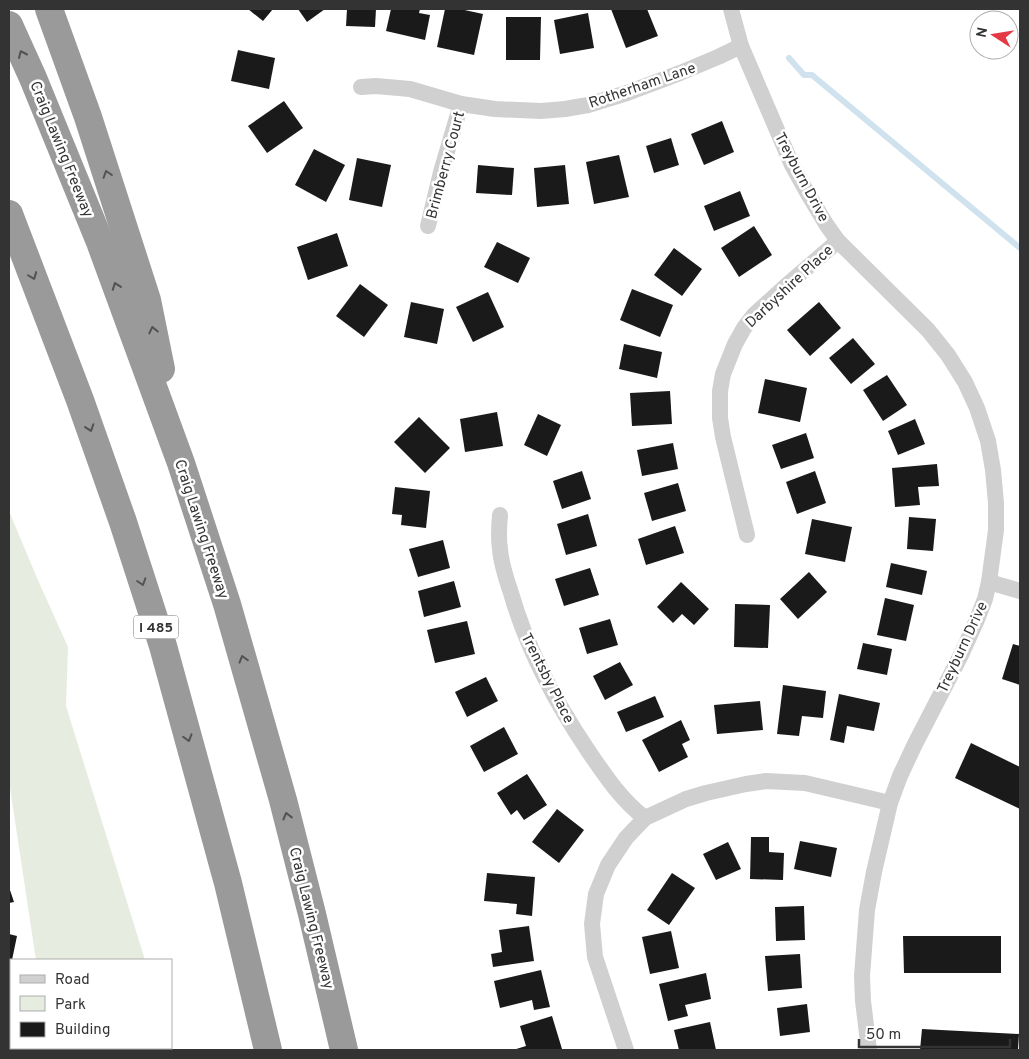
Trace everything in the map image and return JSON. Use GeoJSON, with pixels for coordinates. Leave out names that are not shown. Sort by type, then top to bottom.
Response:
{"type":"FeatureCollection","features":[{"type":"Feature","properties":{"kind":"highway"},"geometry":{"type":"LineString","coordinates":[[49,9],[88,117],[147,300],[181,463]]}},
{"type":"Feature","properties":{"kind":"highway","name":"Craig Lawing Freeway"},"geometry":{"type":"LineString","coordinates":[[9,24],[100,242],[181,463],[227,604],[283,800],[344,1050]]}},
{"type":"Feature","properties":{"kind":"highway","name":"I 485"},"geometry":{"type":"LineString","coordinates":[[9,214],[80,400],[116,503],[162,646],[228,883],[268,1050]]}},
{"type":"Feature","properties":{"kind":"highway"},"geometry":{"type":"LineString","coordinates":[[9,224],[23,250]]}},
{"type":"Feature","properties":{"kind":"street","name":"Treyburn Drive"},"geometry":{"type":"LineString","coordinates":[[731,9],[741,46],[792,165],[812,202],[838,241],[928,330],[948,355],[965,382],[977,408],[988,441],[996,503],[996,530],[985,599],[961,655],[900,776],[890,803],[870,891],[862,976],[869,1050]]}},
{"type":"Feature","properties":{"kind":"street","name":"Rotherham Lane"},"geometry":{"type":"LineString","coordinates":[[361,87],[376,86],[410,89],[461,104],[495,109],[541,111],[565,109],[628,93],[741,46]]}},
{"type":"Feature","properties":{"kind":"street","name":"Brimberry Court"},"geometry":{"type":"LineString","coordinates":[[428,226],[441,172],[461,104]]}},
{"type":"Feature","properties":{"kind":"street","name":"Darbyshire Place"},"geometry":{"type":"LineString","coordinates":[[747,535],[720,418],[720,392],[723,374],[734,344],[754,315],[838,241]]}},
{"type":"Feature","properties":{"kind":"street","name":"Trentsby Place"},"geometry":{"type":"LineString","coordinates":[[500,515],[498,532],[503,567],[516,609],[543,674],[567,719],[603,773],[633,809],[645,818]]}},
{"type":"Feature","properties":{"kind":"street"},"geometry":{"type":"LineString","coordinates":[[988,582],[1020,590]]}},
{"type":"Feature","properties":{"kind":"street"},"geometry":{"type":"LineString","coordinates":[[626,1050],[595,957],[592,924],[596,894],[608,865],[626,838],[645,818],[686,799],[766,781],[805,784],[890,803]]}},
{"type":"Feature","properties":{"kind":"green space"},"geometry":{"type":"Polygon","coordinates":[[[9,511],[68,647],[66,706],[145,959],[36,959],[9,781],[9,511]]]}},
{"type":"Feature","properties":{"kind":"green space"},"geometry":{"type":"Polygon","coordinates":[[[172,1048],[173,1050],[42,1050],[172,1048]]]}},
{"type":"Feature","properties":{"kind":"building"},"geometry":{"type":"Polygon","coordinates":[[[248,9],[273,9],[263,21],[248,9]]]}},
{"type":"Feature","properties":{"kind":"building"},"geometry":{"type":"Polygon","coordinates":[[[298,9],[325,9],[307,22],[298,9]]]}},
{"type":"Feature","properties":{"kind":"building"},"geometry":{"type":"Polygon","coordinates":[[[347,9],[376,9],[375,27],[346,26],[347,9]]]}},
{"type":"Feature","properties":{"kind":"building"},"geometry":{"type":"Polygon","coordinates":[[[391,9],[420,9],[419,13],[430,15],[425,40],[386,31],[391,9]]]}},
{"type":"Feature","properties":{"kind":"building"},"geometry":{"type":"Polygon","coordinates":[[[445,9],[460,9],[483,14],[474,55],[437,47],[445,9]]]}},
{"type":"Feature","properties":{"kind":"building"},"geometry":{"type":"Polygon","coordinates":[[[611,9],[647,9],[658,36],[626,48],[611,9]]]}},
{"type":"Feature","properties":{"kind":"building"},"geometry":{"type":"Polygon","coordinates":[[[588,13],[594,48],[560,54],[554,20],[588,13]]]}},
{"type":"Feature","properties":{"kind":"building"},"geometry":{"type":"Polygon","coordinates":[[[506,17],[541,17],[540,60],[506,60],[506,17]]]}},
{"type":"Feature","properties":{"kind":"building"},"geometry":{"type":"Polygon","coordinates":[[[238,50],[275,58],[269,89],[231,81],[238,50]]]}},
{"type":"Feature","properties":{"kind":"building"},"geometry":{"type":"Polygon","coordinates":[[[284,101],[303,128],[267,153],[248,126],[284,101]]]}},
{"type":"Feature","properties":{"kind":"building"},"geometry":{"type":"Polygon","coordinates":[[[722,121],[734,152],[704,165],[691,134],[722,121]]]}},
{"type":"Feature","properties":{"kind":"building"},"geometry":{"type":"Polygon","coordinates":[[[671,138],[679,165],[654,173],[646,146],[671,138]]]}},
{"type":"Feature","properties":{"kind":"building"},"geometry":{"type":"Polygon","coordinates":[[[314,149],[345,165],[326,202],[295,185],[314,149]]]}},
{"type":"Feature","properties":{"kind":"building"},"geometry":{"type":"Polygon","coordinates":[[[619,155],[629,197],[594,204],[586,162],[619,155]]]}},
{"type":"Feature","properties":{"kind":"building"},"geometry":{"type":"Polygon","coordinates":[[[357,158],[391,165],[382,207],[349,200],[357,158]]]}},
{"type":"Feature","properties":{"kind":"building"},"geometry":{"type":"Polygon","coordinates":[[[478,165],[514,168],[512,195],[476,193],[478,165]]]}},
{"type":"Feature","properties":{"kind":"building"},"geometry":{"type":"Polygon","coordinates":[[[565,165],[569,204],[537,207],[534,168],[565,165]]]}},
{"type":"Feature","properties":{"kind":"building"},"geometry":{"type":"Polygon","coordinates":[[[740,191],[750,216],[714,231],[704,206],[740,191]]]}},
{"type":"Feature","properties":{"kind":"building"},"geometry":{"type":"Polygon","coordinates":[[[754,226],[772,255],[739,277],[721,248],[754,226]]]}},
{"type":"Feature","properties":{"kind":"building"},"geometry":{"type":"Polygon","coordinates":[[[337,233],[348,266],[308,280],[297,247],[337,233]]]}},
{"type":"Feature","properties":{"kind":"building"},"geometry":{"type":"Polygon","coordinates":[[[497,242],[530,258],[518,283],[484,267],[497,242]]]}},
{"type":"Feature","properties":{"kind":"building"},"geometry":{"type":"Polygon","coordinates":[[[674,248],[702,269],[682,296],[654,275],[674,248]]]}},
{"type":"Feature","properties":{"kind":"building"},"geometry":{"type":"Polygon","coordinates":[[[360,284],[388,305],[364,337],[336,316],[360,284]]]}},
{"type":"Feature","properties":{"kind":"building"},"geometry":{"type":"Polygon","coordinates":[[[632,289],[673,305],[660,337],[620,320],[632,289]]]}},
{"type":"Feature","properties":{"kind":"building"},"geometry":{"type":"Polygon","coordinates":[[[488,292],[504,327],[473,342],[456,307],[488,292]]]}},
{"type":"Feature","properties":{"kind":"building"},"geometry":{"type":"Polygon","coordinates":[[[411,302],[444,309],[437,344],[404,337],[411,302]]]}},
{"type":"Feature","properties":{"kind":"building"},"geometry":{"type":"Polygon","coordinates":[[[819,302],[841,328],[810,356],[787,330],[819,302]]]}},
{"type":"Feature","properties":{"kind":"building"},"geometry":{"type":"Polygon","coordinates":[[[853,338],[875,364],[851,384],[829,358],[853,338]]]}},
{"type":"Feature","properties":{"kind":"building"},"geometry":{"type":"Polygon","coordinates":[[[624,344],[662,352],[657,378],[619,369],[624,344]]]}},
{"type":"Feature","properties":{"kind":"building"},"geometry":{"type":"Polygon","coordinates":[[[887,375],[907,405],[883,421],[863,390],[887,375]]]}},
{"type":"Feature","properties":{"kind":"building"},"geometry":{"type":"Polygon","coordinates":[[[765,379],[807,388],[800,422],[758,413],[765,379]]]}},
{"type":"Feature","properties":{"kind":"building"},"geometry":{"type":"Polygon","coordinates":[[[670,391],[672,424],[632,426],[630,393],[670,391]]]}},
{"type":"Feature","properties":{"kind":"building"},"geometry":{"type":"Polygon","coordinates":[[[497,412],[503,446],[465,452],[460,419],[497,412]]]}},
{"type":"Feature","properties":{"kind":"building"},"geometry":{"type":"Polygon","coordinates":[[[538,414],[561,425],[547,456],[524,445],[538,414]]]}},
{"type":"Feature","properties":{"kind":"building"},"geometry":{"type":"Polygon","coordinates":[[[419,417],[450,448],[425,473],[394,442],[419,417]]]}},
{"type":"Feature","properties":{"kind":"building"},"geometry":{"type":"Polygon","coordinates":[[[915,419],[925,444],[898,455],[888,431],[915,419]]]}},
{"type":"Feature","properties":{"kind":"building"},"geometry":{"type":"Polygon","coordinates":[[[806,433],[814,458],[781,469],[772,445],[806,433]]]}},
{"type":"Feature","properties":{"kind":"building"},"geometry":{"type":"Polygon","coordinates":[[[673,443],[678,469],[642,476],[637,450],[673,443]]]}},
{"type":"Feature","properties":{"kind":"building"},"geometry":{"type":"Polygon","coordinates":[[[937,464],[939,486],[918,487],[920,505],[895,507],[892,468],[937,464]]]}},
{"type":"Feature","properties":{"kind":"building"},"geometry":{"type":"Polygon","coordinates":[[[582,471],[591,499],[562,509],[553,481],[582,471]]]}},
{"type":"Feature","properties":{"kind":"building"},"geometry":{"type":"Polygon","coordinates":[[[815,471],[826,503],[797,514],[786,482],[815,471]]]}},
{"type":"Feature","properties":{"kind":"building"},"geometry":{"type":"Polygon","coordinates":[[[678,483],[686,511],[652,521],[644,493],[678,483]]]}},
{"type":"Feature","properties":{"kind":"building"},"geometry":{"type":"Polygon","coordinates":[[[395,487],[430,491],[426,528],[401,525],[402,515],[392,514],[395,487]]]}},
{"type":"Feature","properties":{"kind":"building"},"geometry":{"type":"Polygon","coordinates":[[[588,514],[597,546],[566,555],[557,524],[588,514]]]}},
{"type":"Feature","properties":{"kind":"building"},"geometry":{"type":"Polygon","coordinates":[[[909,517],[936,519],[933,551],[907,549],[909,517]]]}},
{"type":"Feature","properties":{"kind":"building"},"geometry":{"type":"Polygon","coordinates":[[[812,519],[852,527],[845,562],[805,554],[812,519]]]}},
{"type":"Feature","properties":{"kind":"building"},"geometry":{"type":"Polygon","coordinates":[[[675,526],[684,553],[646,565],[638,539],[675,526]]]}},
{"type":"Feature","properties":{"kind":"building"},"geometry":{"type":"Polygon","coordinates":[[[443,540],[450,568],[418,577],[409,549],[443,540]]]}},
{"type":"Feature","properties":{"kind":"building"},"geometry":{"type":"Polygon","coordinates":[[[891,563],[927,571],[922,595],[886,587],[891,563]]]}},
{"type":"Feature","properties":{"kind":"building"},"geometry":{"type":"Polygon","coordinates":[[[590,568],[599,595],[564,606],[555,579],[590,568]]]}},
{"type":"Feature","properties":{"kind":"building"},"geometry":{"type":"Polygon","coordinates":[[[809,572],[827,592],[798,619],[780,599],[809,572]]]}},
{"type":"Feature","properties":{"kind":"building"},"geometry":{"type":"Polygon","coordinates":[[[454,581],[461,607],[424,617],[418,591],[454,581]]]}},
{"type":"Feature","properties":{"kind":"building"},"geometry":{"type":"Polygon","coordinates":[[[681,582],[709,609],[694,625],[682,614],[673,623],[657,607],[681,582]]]}},
{"type":"Feature","properties":{"kind":"building"},"geometry":{"type":"Polygon","coordinates":[[[885,598],[914,605],[906,641],[877,635],[885,598]]]}},
{"type":"Feature","properties":{"kind":"building"},"geometry":{"type":"Polygon","coordinates":[[[735,604],[770,605],[768,648],[734,647],[735,604]]]}},
{"type":"Feature","properties":{"kind":"building"},"geometry":{"type":"Polygon","coordinates":[[[610,619],[618,645],[587,654],[579,628],[610,619]]]}},
{"type":"Feature","properties":{"kind":"building"},"geometry":{"type":"Polygon","coordinates":[[[467,621],[475,654],[435,663],[427,630],[467,621]]]}},
{"type":"Feature","properties":{"kind":"building"},"geometry":{"type":"Polygon","coordinates":[[[863,643],[892,649],[887,675],[857,669],[863,643]]]}},
{"type":"Feature","properties":{"kind":"building"},"geometry":{"type":"Polygon","coordinates":[[[1013,644],[1020,646],[1020,685],[1002,679],[1013,644]]]}},
{"type":"Feature","properties":{"kind":"building"},"geometry":{"type":"Polygon","coordinates":[[[620,662],[633,685],[605,700],[593,676],[620,662]]]}},
{"type":"Feature","properties":{"kind":"building"},"geometry":{"type":"Polygon","coordinates":[[[486,677],[498,701],[467,717],[455,692],[486,677]]]}},
{"type":"Feature","properties":{"kind":"building"},"geometry":{"type":"Polygon","coordinates":[[[783,685],[826,691],[823,718],[802,716],[799,736],[777,734],[783,685]]]}},
{"type":"Feature","properties":{"kind":"building"},"geometry":{"type":"Polygon","coordinates":[[[839,694],[880,703],[874,731],[847,726],[844,743],[830,740],[839,694]]]}},
{"type":"Feature","properties":{"kind":"building"},"geometry":{"type":"Polygon","coordinates":[[[655,696],[664,717],[626,732],[617,712],[655,696]]]}},
{"type":"Feature","properties":{"kind":"building"},"geometry":{"type":"Polygon","coordinates":[[[760,701],[763,730],[717,734],[714,705],[760,701]]]}},
{"type":"Feature","properties":{"kind":"building"},"geometry":{"type":"Polygon","coordinates":[[[681,720],[690,740],[682,744],[688,757],[659,772],[642,740],[681,720]]]}},
{"type":"Feature","properties":{"kind":"building"},"geometry":{"type":"Polygon","coordinates":[[[504,727],[518,754],[484,772],[470,746],[504,727]]]}},
{"type":"Feature","properties":{"kind":"building"},"geometry":{"type":"Polygon","coordinates":[[[971,743],[1020,767],[1020,809],[955,778],[971,743]]]}},
{"type":"Feature","properties":{"kind":"building"},"geometry":{"type":"Polygon","coordinates":[[[527,774],[547,805],[524,820],[517,810],[511,815],[497,793],[527,774]]]}},
{"type":"Feature","properties":{"kind":"building"},"geometry":{"type":"Polygon","coordinates":[[[557,809],[584,830],[559,863],[532,842],[557,809]]]}},
{"type":"Feature","properties":{"kind":"building"},"geometry":{"type":"Polygon","coordinates":[[[751,837],[769,837],[769,852],[784,853],[783,880],[750,879],[751,837]]]}},
{"type":"Feature","properties":{"kind":"building"},"geometry":{"type":"Polygon","coordinates":[[[800,841],[837,848],[831,877],[794,869],[800,841]]]}},
{"type":"Feature","properties":{"kind":"building"},"geometry":{"type":"Polygon","coordinates":[[[728,842],[741,869],[716,880],[703,854],[728,842]]]}},
{"type":"Feature","properties":{"kind":"building"},"geometry":{"type":"Polygon","coordinates":[[[487,873],[535,877],[532,916],[516,914],[517,904],[484,901],[487,873]]]}},
{"type":"Feature","properties":{"kind":"building"},"geometry":{"type":"Polygon","coordinates":[[[672,873],[695,888],[669,925],[647,910],[672,873]]]}},
{"type":"Feature","properties":{"kind":"building"},"geometry":{"type":"Polygon","coordinates":[[[9,887],[14,902],[9,903],[9,887]]]}},
{"type":"Feature","properties":{"kind":"building"},"geometry":{"type":"Polygon","coordinates":[[[804,906],[805,940],[776,941],[775,907],[804,906]]]}},
{"type":"Feature","properties":{"kind":"building"},"geometry":{"type":"Polygon","coordinates":[[[529,926],[534,961],[493,967],[491,954],[502,952],[499,930],[529,926]]]}},
{"type":"Feature","properties":{"kind":"building"},"geometry":{"type":"Polygon","coordinates":[[[671,931],[679,968],[650,974],[642,937],[671,931]]]}},
{"type":"Feature","properties":{"kind":"building"},"geometry":{"type":"Polygon","coordinates":[[[9,934],[17,936],[12,959],[10,959],[10,972],[9,934]]]}},
{"type":"Feature","properties":{"kind":"building"},"geometry":{"type":"Polygon","coordinates":[[[903,936],[1001,936],[1001,973],[904,973],[903,936]]]}},
{"type":"Feature","properties":{"kind":"building"},"geometry":{"type":"Polygon","coordinates":[[[800,954],[802,988],[768,991],[765,956],[800,954]]]}},
{"type":"Feature","properties":{"kind":"building"},"geometry":{"type":"Polygon","coordinates":[[[541,970],[550,1007],[534,1010],[532,1000],[500,1008],[494,981],[541,970]]]}},
{"type":"Feature","properties":{"kind":"building"},"geometry":{"type":"Polygon","coordinates":[[[706,973],[711,999],[685,1005],[688,1016],[668,1021],[659,984],[706,973]]]}},
{"type":"Feature","properties":{"kind":"building"},"geometry":{"type":"Polygon","coordinates":[[[807,1004],[810,1032],[780,1036],[777,1008],[807,1004]]]}},
{"type":"Feature","properties":{"kind":"building"},"geometry":{"type":"Polygon","coordinates":[[[552,1016],[562,1049],[513,1050],[526,1046],[520,1026],[552,1016]]]}},
{"type":"Feature","properties":{"kind":"building"},"geometry":{"type":"Polygon","coordinates":[[[710,1022],[716,1050],[679,1050],[674,1030],[710,1022]]]}},
{"type":"Feature","properties":{"kind":"building"},"geometry":{"type":"Polygon","coordinates":[[[922,1029],[1019,1034],[1018,1050],[920,1050],[922,1029]]]}},
{"type":"Feature","properties":{"kind":"waterway"},"geometry":{"type":"LineString","coordinates":[[789,58],[804,75],[812,75],[1020,248]]}}]}
